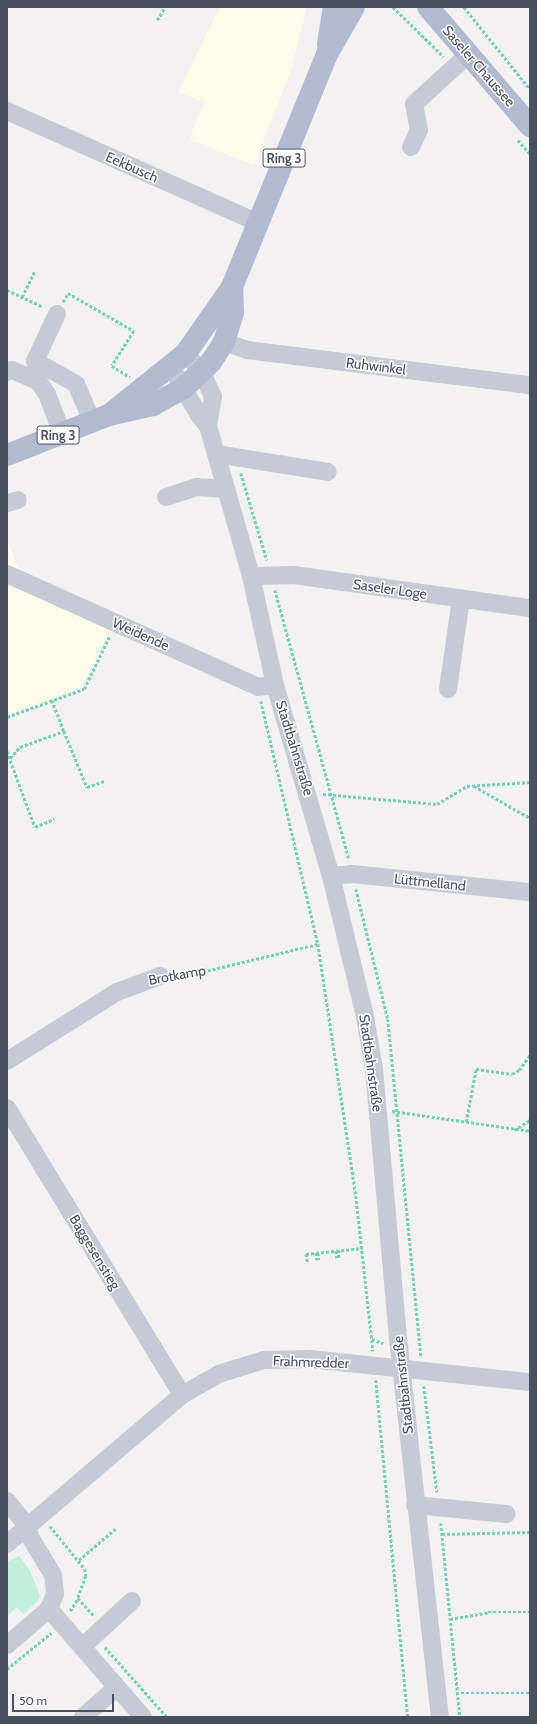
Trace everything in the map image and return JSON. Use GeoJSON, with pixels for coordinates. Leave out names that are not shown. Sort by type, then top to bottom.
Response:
{"type":"FeatureCollection","features":[{"type":"Feature","properties":{"kind":"main road","name":"Ring 3"},"geometry":{"type":"LineString","coordinates":[[100,418],[178,360],[232,286],[327,54],[339,7]]}},
{"type":"Feature","properties":{"kind":"main road","name":"Saseler Chaussee"},"geometry":{"type":"LineString","coordinates":[[428,7],[530,126]]}},
{"type":"Feature","properties":{"kind":"main road","name":"Ring 3"},"geometry":{"type":"LineString","coordinates":[[7,455],[100,418],[153,405],[171,397],[184,388],[202,373],[224,342],[233,312],[232,286]]}},
{"type":"Feature","properties":{"kind":"street"},"geometry":{"type":"LineString","coordinates":[[411,147],[419,130],[414,104],[469,54]]}},
{"type":"Feature","properties":{"kind":"street","name":"Eekbusch"},"geometry":{"type":"LineString","coordinates":[[7,111],[258,223]]}},
{"type":"Feature","properties":{"kind":"street"},"geometry":{"type":"LineString","coordinates":[[57,314],[35,361],[76,384],[100,418]]}},
{"type":"Feature","properties":{"kind":"street","name":"Ruhwinkel"},"geometry":{"type":"LineString","coordinates":[[224,342],[247,350],[530,385]]}},
{"type":"Feature","properties":{"kind":"street","name":"Stadtbahnstraße"},"geometry":{"type":"LineString","coordinates":[[178,360],[202,373],[213,397],[208,426],[251,576],[267,686],[309,793],[366,1017],[378,1109],[402,1368],[440,1717]]}},
{"type":"Feature","properties":{"kind":"street","name":"Stadtbahnstraße"},"geometry":{"type":"LineString","coordinates":[[178,360],[184,388],[198,415],[208,426]]}},
{"type":"Feature","properties":{"kind":"street"},"geometry":{"type":"LineString","coordinates":[[7,372],[12,370],[38,381],[47,394],[62,433]]}},
{"type":"Feature","properties":{"kind":"street"},"geometry":{"type":"LineString","coordinates":[[216,454],[328,472]]}},
{"type":"Feature","properties":{"kind":"street"},"geometry":{"type":"LineString","coordinates":[[166,497],[197,488],[226,489]]}},
{"type":"Feature","properties":{"kind":"street","name":"Weidende"},"geometry":{"type":"LineString","coordinates":[[7,574],[116,623],[267,686]]}},
{"type":"Feature","properties":{"kind":"street","name":"Saseler Loge"},"geometry":{"type":"LineString","coordinates":[[251,576],[294,575],[530,608]]}},
{"type":"Feature","properties":{"kind":"street"},"geometry":{"type":"LineString","coordinates":[[448,689],[461,599]]}},
{"type":"Feature","properties":{"kind":"street","name":"Lüttmelland"},"geometry":{"type":"LineString","coordinates":[[331,876],[352,874],[530,892]]}},
{"type":"Feature","properties":{"kind":"street","name":"Brotkamp"},"geometry":{"type":"LineString","coordinates":[[7,1061],[117,992],[160,976]]}},
{"type":"Feature","properties":{"kind":"street","name":"Baggesenstieg"},"geometry":{"type":"LineString","coordinates":[[7,1108],[182,1396]]}},
{"type":"Feature","properties":{"kind":"street","name":"Frahmredder"},"geometry":{"type":"LineString","coordinates":[[7,1544],[40,1514],[182,1396],[219,1374],[264,1360],[310,1359],[530,1382]]}},
{"type":"Feature","properties":{"kind":"street"},"geometry":{"type":"LineString","coordinates":[[7,1501],[27,1526],[30,1537],[53,1575],[55,1594],[49,1609],[7,1644]]}},
{"type":"Feature","properties":{"kind":"street"},"geometry":{"type":"LineString","coordinates":[[416,1505],[507,1514]]}},
{"type":"Feature","properties":{"kind":"street"},"geometry":{"type":"LineString","coordinates":[[88,1641],[132,1601]]}},
{"type":"Feature","properties":{"kind":"street"},"geometry":{"type":"LineString","coordinates":[[49,1609],[88,1641],[117,1687],[143,1717]]}},
{"type":"Feature","properties":{"kind":"street"},"geometry":{"type":"LineString","coordinates":[[83,1717],[117,1687]]}},
{"type":"Feature","properties":{"kind":"path"},"geometry":{"type":"LineString","coordinates":[[157,20],[165,7]]}},
{"type":"Feature","properties":{"kind":"path"},"geometry":{"type":"LineString","coordinates":[[464,7],[530,88]]}},
{"type":"Feature","properties":{"kind":"path"},"geometry":{"type":"LineString","coordinates":[[22,297],[34,272]]}},
{"type":"Feature","properties":{"kind":"path"},"geometry":{"type":"LineString","coordinates":[[7,290],[57,314],[68,293],[134,331],[112,366],[142,388]]}},
{"type":"Feature","properties":{"kind":"path"},"geometry":{"type":"LineString","coordinates":[[7,717],[84,689],[116,623]]}},
{"type":"Feature","properties":{"kind":"path"},"geometry":{"type":"LineString","coordinates":[[267,686],[318,944],[363,1248],[408,1717]]}},
{"type":"Feature","properties":{"kind":"path"},"geometry":{"type":"LineString","coordinates":[[52,700],[87,787],[104,781]]}},
{"type":"Feature","properties":{"kind":"path"},"geometry":{"type":"LineString","coordinates":[[10,758],[20,747],[64,731]]}},
{"type":"Feature","properties":{"kind":"path"},"geometry":{"type":"LineString","coordinates":[[7,751],[35,827],[54,819]]}},
{"type":"Feature","properties":{"kind":"path"},"geometry":{"type":"LineString","coordinates":[[309,793],[437,804],[467,786],[530,782]]}},
{"type":"Feature","properties":{"kind":"path"},"geometry":{"type":"LineString","coordinates":[[473,786],[530,818]]}},
{"type":"Feature","properties":{"kind":"path","name":"Brotkamp"},"geometry":{"type":"LineString","coordinates":[[160,976],[193,974],[318,944]]}},
{"type":"Feature","properties":{"kind":"path"},"geometry":{"type":"LineString","coordinates":[[466,1122],[476,1069],[512,1074],[519,1070],[530,1055]]}},
{"type":"Feature","properties":{"kind":"path"},"geometry":{"type":"LineString","coordinates":[[378,1109],[514,1130],[530,1131]]}},
{"type":"Feature","properties":{"kind":"path"},"geometry":{"type":"LineString","coordinates":[[514,1130],[530,1121]]}},
{"type":"Feature","properties":{"kind":"path"},"geometry":{"type":"LineString","coordinates":[[306,1262],[306,1254],[363,1248]]}},
{"type":"Feature","properties":{"kind":"path"},"geometry":{"type":"LineString","coordinates":[[337,1251],[338,1258]]}},
{"type":"Feature","properties":{"kind":"path"},"geometry":{"type":"LineString","coordinates":[[317,1253],[318,1260]]}},
{"type":"Feature","properties":{"kind":"path"},"geometry":{"type":"LineString","coordinates":[[40,1514],[79,1560],[86,1576],[78,1598],[100,1623],[88,1641],[167,1717]]}},
{"type":"Feature","properties":{"kind":"path"},"geometry":{"type":"LineString","coordinates":[[79,1560],[115,1529]]}},
{"type":"Feature","properties":{"kind":"path"},"geometry":{"type":"LineString","coordinates":[[442,1534],[530,1532]]}},
{"type":"Feature","properties":{"kind":"path"},"geometry":{"type":"LineString","coordinates":[[450,1619],[488,1612],[530,1612]]}},
{"type":"Feature","properties":{"kind":"path"},"geometry":{"type":"LineString","coordinates":[[7,1668],[50,1633]]}},
{"type":"Feature","properties":{"kind":"path"},"geometry":{"type":"LineString","coordinates":[[456,1693],[530,1694]]}},
{"type":"Feature","properties":{"kind":"shaded area"},"geometry":{"type":"Polygon","coordinates":[[[220,7],[307,7],[289,76],[254,165],[189,140],[204,102],[178,92],[220,7]]]}},
{"type":"Feature","properties":{"kind":"shaded area"},"geometry":{"type":"Polygon","coordinates":[[[7,539],[26,589],[111,629],[81,687],[7,714],[7,539]]]}},
{"type":"Feature","properties":{"kind":"green space"},"geometry":{"type":"Polygon","coordinates":[[[19,1556],[29,1569],[40,1595],[39,1600],[23,1614],[17,1607],[7,1616],[7,1562],[19,1556]]]}}]}
